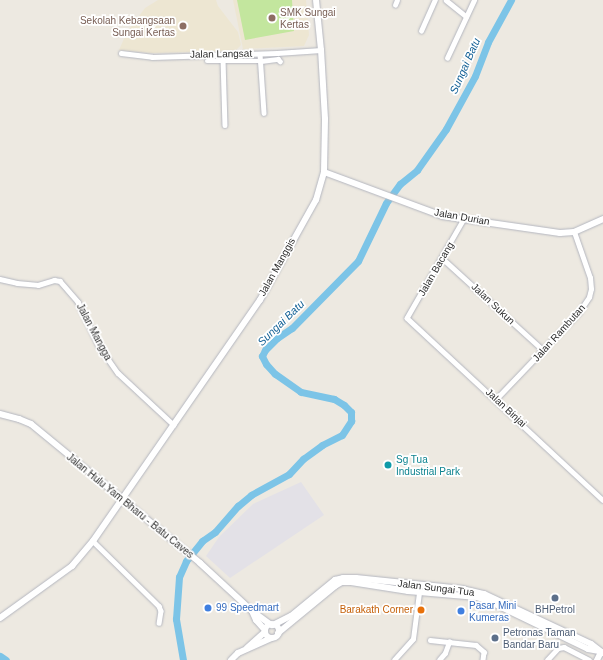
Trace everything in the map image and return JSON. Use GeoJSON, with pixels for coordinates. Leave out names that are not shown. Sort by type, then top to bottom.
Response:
{"type":"FeatureCollection","features":[{"type":"Feature","properties":{"kind":"street","name":"Jalan Manggis"},"geometry":{"type":"LineString","coordinates":[[0,618],[72,566],[93,541],[123,500],[260,300],[316,200],[324,172],[325,100],[316,0]]}},
{"type":"Feature","properties":{"kind":"street"},"geometry":{"type":"LineString","coordinates":[[421,31],[435,0]]}},
{"type":"Feature","properties":{"kind":"street"},"geometry":{"type":"LineString","coordinates":[[446,0],[466,16]]}},
{"type":"Feature","properties":{"kind":"street"},"geometry":{"type":"LineString","coordinates":[[447,58],[474,0]]}},
{"type":"Feature","properties":{"kind":"street","name":"Jalan Langsat"},"geometry":{"type":"LineString","coordinates":[[121,53],[152,57],[260,54],[321,50]]}},
{"type":"Feature","properties":{"kind":"street"},"geometry":{"type":"LineString","coordinates":[[222,54],[225,125]]}},
{"type":"Feature","properties":{"kind":"street"},"geometry":{"type":"LineString","coordinates":[[260,54],[264,113]]}},
{"type":"Feature","properties":{"kind":"street"},"geometry":{"type":"LineString","coordinates":[[207,61],[261,61],[278,59],[280,61]]}},
{"type":"Feature","properties":{"kind":"street","name":"Jalan Durian"},"geometry":{"type":"LineString","coordinates":[[324,172],[442,216],[560,233],[574,232],[603,219]]}},
{"type":"Feature","properties":{"kind":"street","name":"Jalan Bacang"},"geometry":{"type":"LineString","coordinates":[[407,318],[464,219]]}},
{"type":"Feature","properties":{"kind":"street","name":"Jalan Rambutan"},"geometry":{"type":"LineString","coordinates":[[496,399],[579,312],[590,293],[589,276],[574,232]]}},
{"type":"Feature","properties":{"kind":"street","name":"Jalan Sukun"},"geometry":{"type":"LineString","coordinates":[[442,258],[543,350]]}},
{"type":"Feature","properties":{"kind":"street","name":"Jalan Mangga"},"geometry":{"type":"LineString","coordinates":[[0,279],[17,283],[38,285],[54,280],[60,281],[78,302],[99,346],[114,367],[174,425]]}},
{"type":"Feature","properties":{"kind":"street","name":"Jalan Binjai"},"geometry":{"type":"LineString","coordinates":[[407,318],[496,399],[603,500]]}},
{"type":"Feature","properties":{"kind":"street","name":"Jalan Hulu Yam Bharu - Batu Caves"},"geometry":{"type":"LineString","coordinates":[[0,414],[31,424],[200,563],[252,611],[272,625]]}},
{"type":"Feature","properties":{"kind":"street"},"geometry":{"type":"LineString","coordinates":[[93,541],[159,606],[161,611],[159,623]]}},
{"type":"Feature","properties":{"kind":"street","name":"Jalan Sungai Tua"},"geometry":{"type":"LineString","coordinates":[[272,625],[290,616],[335,580],[348,578],[416,588]]}},
{"type":"Feature","properties":{"kind":"street","name":"Jalan Sungai Tua"},"geometry":{"type":"LineString","coordinates":[[278,634],[335,586],[342,582],[416,588],[462,589],[484,594],[591,644],[602,652]]}},
{"type":"Feature","properties":{"kind":"street"},"geometry":{"type":"LineString","coordinates":[[394,660],[413,639],[416,588]]}},
{"type":"Feature","properties":{"kind":"street","name":"Jalan Hulu Yam Bharu - Batu Caves"},"geometry":{"type":"LineString","coordinates":[[252,611],[256,620],[265,631]]}},
{"type":"Feature","properties":{"kind":"street"},"geometry":{"type":"LineString","coordinates":[[231,660],[272,625],[278,629],[278,634],[276,637],[244,650]]}},
{"type":"Feature","properties":{"kind":"street"},"geometry":{"type":"LineString","coordinates":[[265,631],[266,635],[271,638]]}},
{"type":"Feature","properties":{"kind":"street"},"geometry":{"type":"LineString","coordinates":[[430,640],[472,644],[484,652],[483,660]]}},
{"type":"Feature","properties":{"kind":"street"},"geometry":{"type":"LineString","coordinates":[[439,660],[447,651],[449,642]]}},
{"type":"Feature","properties":{"kind":"street"},"geometry":{"type":"LineString","coordinates":[[548,660],[558,648],[564,647],[589,660]]}},
{"type":"Feature","properties":{"kind":"street"},"geometry":{"type":"LineString","coordinates":[[597,660],[602,652]]}},
{"type":"Feature","properties":{"kind":"shaded area","name":"Sekolah Kebangsaan Sungai Kertas"},"geometry":{"type":"Polygon","coordinates":[[[158,0],[216,0],[218,6],[238,32],[241,45],[235,51],[152,53],[119,50],[127,32],[145,8],[158,0]]]}},
{"type":"Feature","properties":{"kind":"shaded area","name":"SMK Sungai Kertas"},"geometry":{"type":"Polygon","coordinates":[[[233,0],[306,0],[309,35],[304,46],[243,49],[233,0]]]}},
{"type":"Feature","properties":{"kind":"shaded area"},"geometry":{"type":"Polygon","coordinates":[[[301,482],[324,515],[230,578],[206,556],[219,537],[253,504],[301,482]]]}},
{"type":"Feature","properties":{"kind":"green space"},"geometry":{"type":"Polygon","coordinates":[[[237,0],[292,0],[294,31],[245,40],[237,0]]]}},
{"type":"Feature","properties":{"kind":"waterway","name":"Sungai Batu"},"geometry":{"type":"LineString","coordinates":[[183,660],[176,619],[179,577],[186,561],[202,541],[215,532],[238,506],[251,495],[289,474],[303,459],[322,445],[342,435],[351,421],[351,412],[344,405],[334,399],[301,392],[275,374],[266,364],[262,356],[265,350],[277,338],[292,328],[358,261],[386,203],[400,184],[417,170],[446,129],[475,76],[488,42],[511,0]]}},
{"type":"Feature","properties":{"kind":"waterway","name":"Sungai Batu"},"geometry":{"type":"LineString","coordinates":[[0,656],[6,660]]}},
{"type":"Feature","properties":{"kind":"place","name":"SMK Sungai Kertas"},"geometry":{"type":"Point","coordinates":[272,18]}},
{"type":"Feature","properties":{"kind":"place","name":"Sekolah Kebangsaan Sungai Kertas"},"geometry":{"type":"Point","coordinates":[183,26]}},
{"type":"Feature","properties":{"kind":"place","name":"Sg Tua Industrial Park"},"geometry":{"type":"Point","coordinates":[388,465]}},
{"type":"Feature","properties":{"kind":"place","name":"BHPetrol"},"geometry":{"type":"Point","coordinates":[555,598]}},
{"type":"Feature","properties":{"kind":"place","name":"99 Speedmart"},"geometry":{"type":"Point","coordinates":[208,608]}},
{"type":"Feature","properties":{"kind":"place","name":"Barakath Corner"},"geometry":{"type":"Point","coordinates":[421,610]}},
{"type":"Feature","properties":{"kind":"place","name":"Pasar Mini Kumeras"},"geometry":{"type":"Point","coordinates":[461,611]}},
{"type":"Feature","properties":{"kind":"place","name":"Petronas Taman Bandar Baru"},"geometry":{"type":"Point","coordinates":[495,638]}}]}
